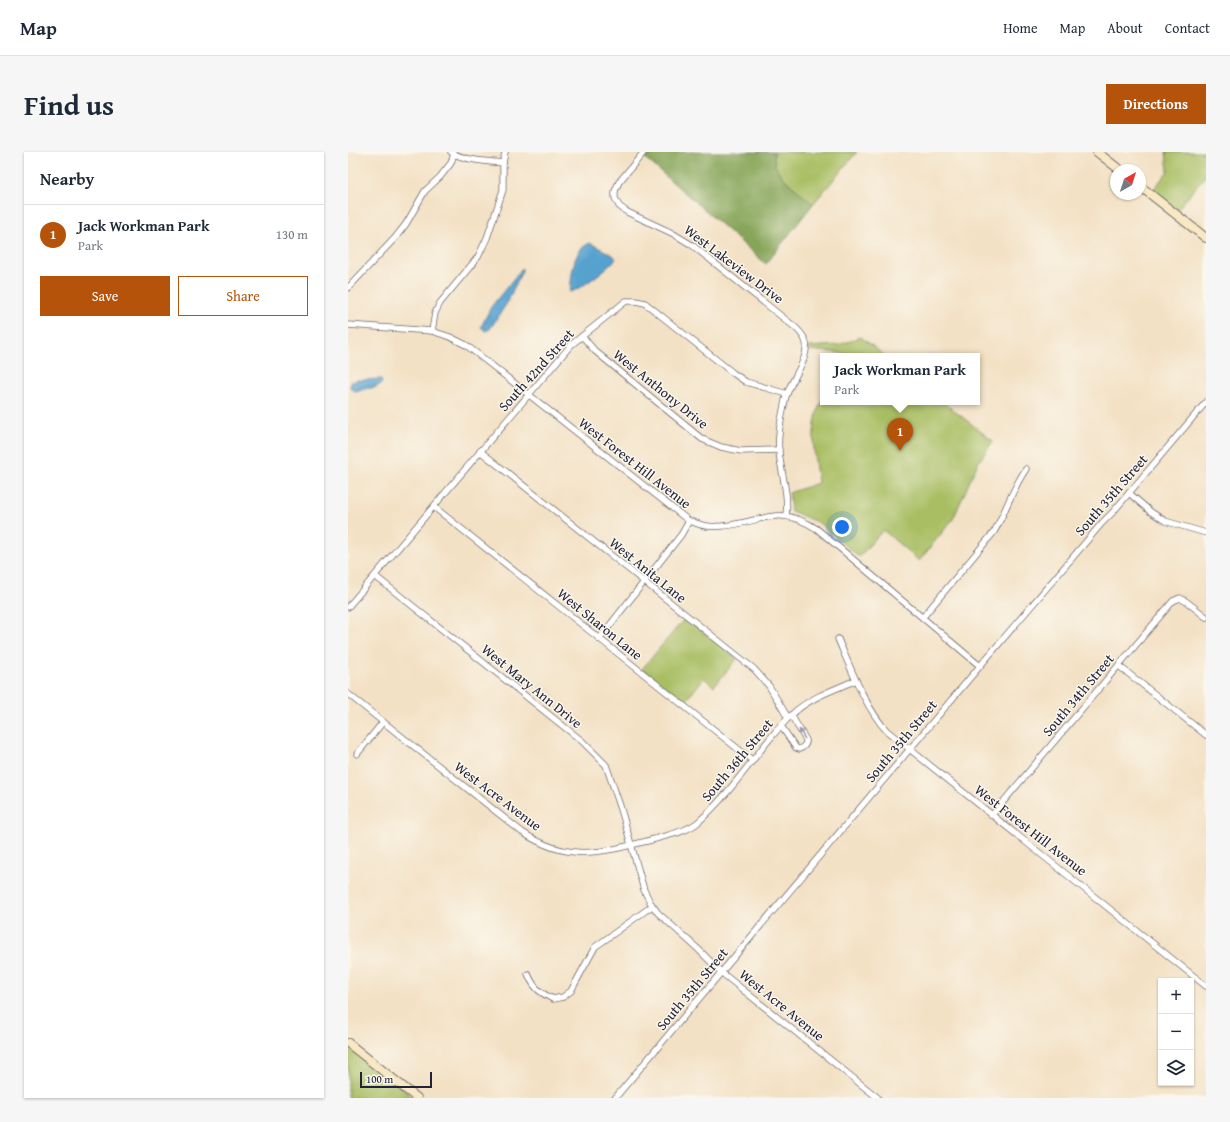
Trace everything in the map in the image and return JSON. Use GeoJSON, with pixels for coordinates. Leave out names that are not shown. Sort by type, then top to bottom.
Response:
{"type":"FeatureCollection","features":[{"type":"Feature","properties":{"kind":"street"},"geometry":{"type":"LineString","coordinates":[[432,331],[435,313],[440,304],[478,257],[487,238],[503,190],[503,163],[505,152]]}},
{"type":"Feature","properties":{"kind":"street","name":"West Lakeview Drive"},"geometry":{"type":"LineString","coordinates":[[644,152],[619,182],[615,190],[615,198],[619,206],[627,212],[666,230],[692,245],[796,328],[806,342],[806,349],[802,363],[787,394]]}},
{"type":"Feature","properties":{"kind":"street"},"geometry":{"type":"LineString","coordinates":[[1097,152],[1112,164]]}},
{"type":"Feature","properties":{"kind":"street"},"geometry":{"type":"LineString","coordinates":[[348,288],[395,238],[406,224],[425,191],[451,163],[452,153],[474,160],[503,163]]}},
{"type":"Feature","properties":{"kind":"street"},"geometry":{"type":"LineString","coordinates":[[1146,191],[1206,238]]}},
{"type":"Feature","properties":{"kind":"street","name":"South 42nd Street"},"geometry":{"type":"LineString","coordinates":[[348,607],[571,345],[626,301],[645,303],[739,378],[746,382],[787,394]]}},
{"type":"Feature","properties":{"kind":"street","name":"West Forest Hill Avenue"},"geometry":{"type":"LineString","coordinates":[[348,325],[432,331],[450,337],[466,345],[689,521],[707,527],[732,525],[765,517],[786,516],[805,521],[817,529],[980,666]]}},
{"type":"Feature","properties":{"kind":"street","name":"West Anthony Drive"},"geometry":{"type":"LineString","coordinates":[[582,336],[595,351],[702,439],[720,447],[741,451],[779,450]]}},
{"type":"Feature","properties":{"kind":"street"},"geometry":{"type":"LineString","coordinates":[[786,516],[787,495],[779,450],[780,424],[787,394]]}},
{"type":"Feature","properties":{"kind":"street","name":"South 35th Street"},"geometry":{"type":"LineString","coordinates":[[616,1098],[980,666],[1206,402]]}},
{"type":"Feature","properties":{"kind":"street","name":"West Anita Lane"},"geometry":{"type":"LineString","coordinates":[[480,451],[757,672],[769,686],[806,740],[804,747],[799,749],[796,748],[781,726]]}},
{"type":"Feature","properties":{"kind":"street"},"geometry":{"type":"LineString","coordinates":[[923,617],[994,532],[1003,516],[1018,481],[1026,469]]}},
{"type":"Feature","properties":{"kind":"street"},"geometry":{"type":"LineString","coordinates":[[1129,493],[1151,512],[1165,521],[1206,533]]}},
{"type":"Feature","properties":{"kind":"street","name":"West Sharon Lane"},"geometry":{"type":"LineString","coordinates":[[434,507],[752,760]]}},
{"type":"Feature","properties":{"kind":"street"},"geometry":{"type":"LineString","coordinates":[[599,639],[681,535],[689,521]]}},
{"type":"Feature","properties":{"kind":"street","name":"West Mary Ann Drive"},"geometry":{"type":"LineString","coordinates":[[375,576],[582,741],[606,765],[616,792],[631,845]]}},
{"type":"Feature","properties":{"kind":"street","name":"South 34th Street"},"geometry":{"type":"LineString","coordinates":[[992,815],[1173,601],[1180,598],[1206,617]]}},
{"type":"Feature","properties":{"kind":"street","name":"West Forest Hill Avenue"},"geometry":{"type":"LineString","coordinates":[[838,640],[856,680],[882,726],[1206,986]]}},
{"type":"Feature","properties":{"kind":"street"},"geometry":{"type":"LineString","coordinates":[[1119,666],[1206,735]]}},
{"type":"Feature","properties":{"kind":"street","name":"South 36th Street"},"geometry":{"type":"LineString","coordinates":[[631,845],[680,832],[696,824],[713,808],[790,716],[816,698],[856,680]]}},
{"type":"Feature","properties":{"kind":"street","name":"West Acre Avenue"},"geometry":{"type":"LineString","coordinates":[[348,694],[522,832],[540,843],[561,850],[587,853],[631,845],[644,890],[652,906],[658,913],[722,973],[878,1098]]}},
{"type":"Feature","properties":{"kind":"street"},"geometry":{"type":"LineString","coordinates":[[357,754],[383,722]]}},
{"type":"Feature","properties":{"kind":"street"},"geometry":{"type":"LineString","coordinates":[[528,974],[533,986],[543,994],[553,999],[563,997],[571,991],[595,947],[652,906]]}},
{"type":"Feature","properties":{"kind":"street"},"geometry":{"type":"LineString","coordinates":[[348,1043],[417,1098]]}},
{"type":"Feature","properties":{"kind":"green space"},"geometry":{"type":"Polygon","coordinates":[[[651,152],[774,152],[775,166],[783,178],[813,204],[766,264],[645,158],[651,152]]]}},
{"type":"Feature","properties":{"kind":"green space"},"geometry":{"type":"Polygon","coordinates":[[[774,152],[857,152],[813,204],[783,178],[775,166],[774,152]]]}},
{"type":"Feature","properties":{"kind":"green space"},"geometry":{"type":"Polygon","coordinates":[[[1166,152],[1206,152],[1206,175],[1177,210],[1152,191],[1168,171],[1166,152]]]}},
{"type":"Feature","properties":{"kind":"green space"},"geometry":{"type":"Polygon","coordinates":[[[861,337],[881,353],[840,353],[809,350],[809,347],[839,345],[861,337]]]}},
{"type":"Feature","properties":{"kind":"green space"},"geometry":{"type":"Polygon","coordinates":[[[820,405],[947,405],[993,441],[978,463],[953,519],[919,561],[883,530],[859,557],[819,523],[791,511],[789,493],[818,483],[814,451],[814,429],[820,405]]]}},
{"type":"Feature","properties":{"kind":"green space"},"geometry":{"type":"Polygon","coordinates":[[[685,618],[737,659],[714,686],[704,678],[684,703],[642,669],[685,618]]]}},
{"type":"Feature","properties":{"kind":"green space"},"geometry":{"type":"Polygon","coordinates":[[[348,1045],[414,1098],[348,1098],[348,1045]]]}},
{"type":"Feature","properties":{"kind":"water"},"geometry":{"type":"Polygon","coordinates":[[[590,243],[613,255],[616,259],[601,273],[574,291],[570,292],[572,271],[576,257],[584,246],[590,243]]]}},
{"type":"Feature","properties":{"kind":"water"},"geometry":{"type":"Polygon","coordinates":[[[522,268],[507,303],[490,329],[485,331],[481,327],[491,307],[522,268]]]}},
{"type":"Feature","properties":{"kind":"water"},"geometry":{"type":"Polygon","coordinates":[[[381,379],[381,384],[376,387],[354,391],[350,387],[351,382],[358,380],[381,379]]]}},
{"type":"Feature","properties":{"kind":"place","name":"Jack Workman Park"},"geometry":{"type":"Point","coordinates":[900,451]}}]}
